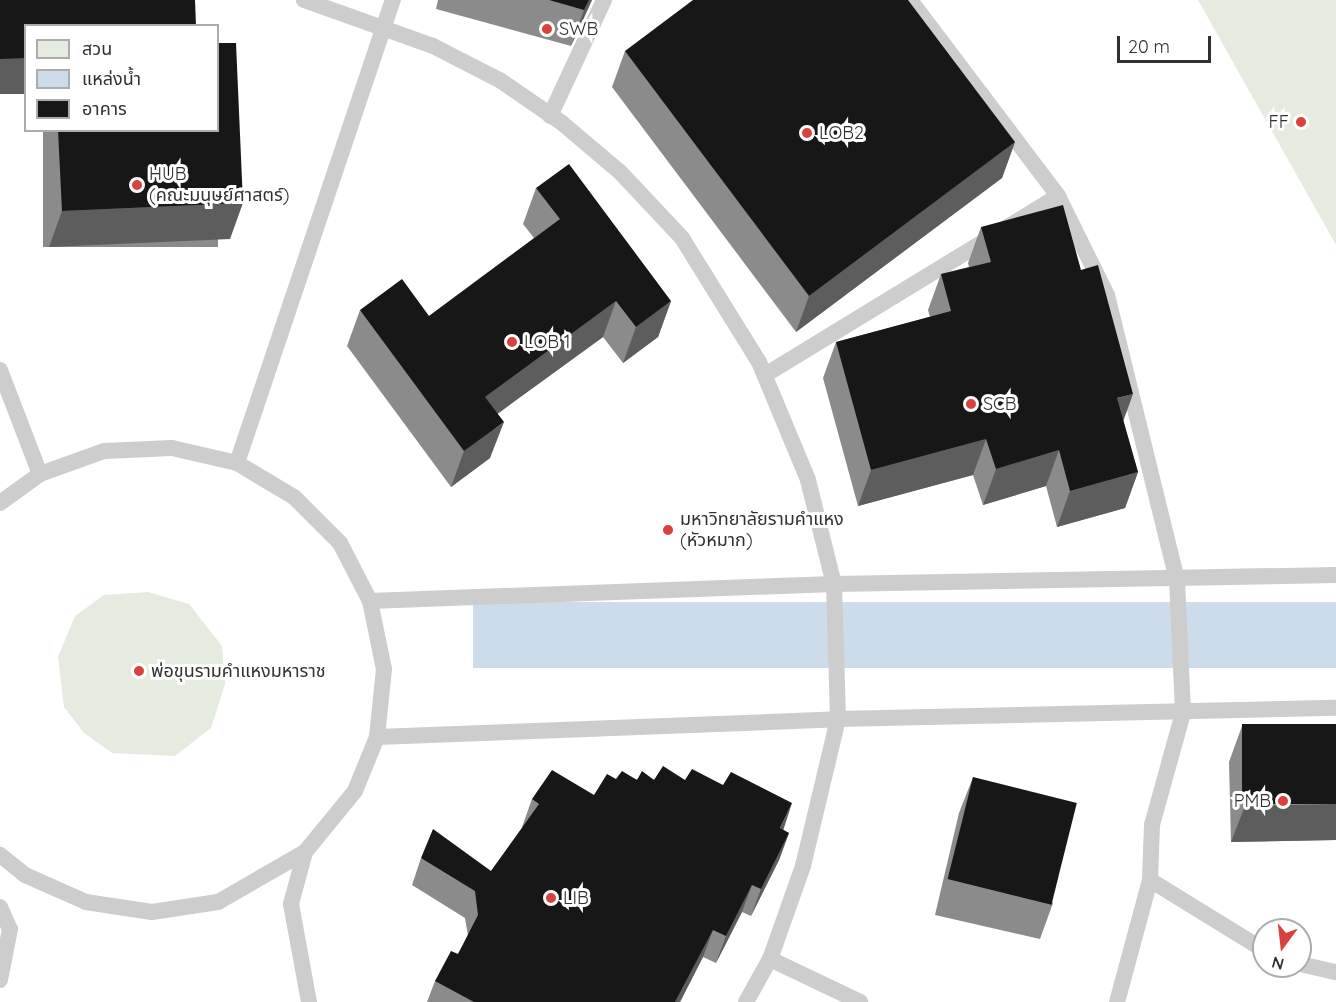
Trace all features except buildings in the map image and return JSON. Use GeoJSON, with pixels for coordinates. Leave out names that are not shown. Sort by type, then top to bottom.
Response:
{"type":"FeatureCollection","features":[{"type":"Feature","properties":{"kind":"lane"},"geometry":{"type":"LineString","coordinates":[[304,0],[385,25],[501,81],[550,116],[620,172],[682,238],[765,375],[808,480],[834,584],[838,719],[803,866],[770,958],[746,1002]]}},
{"type":"Feature","properties":{"kind":"lane"},"geometry":{"type":"LineString","coordinates":[[237,463],[393,0]]}},
{"type":"Feature","properties":{"kind":"lane"},"geometry":{"type":"LineString","coordinates":[[550,116],[604,0]]}},
{"type":"Feature","properties":{"kind":"lane"},"geometry":{"type":"LineString","coordinates":[[910,0],[1058,196],[1107,295],[1177,587],[1183,713],[1152,825],[1150,880],[1117,1002]]}},
{"type":"Feature","properties":{"kind":"lane"},"geometry":{"type":"LineString","coordinates":[[765,375],[1058,196]]}},
{"type":"Feature","properties":{"kind":"lane"},"geometry":{"type":"LineString","coordinates":[[0,370],[40,474]]}},
{"type":"Feature","properties":{"kind":"lane"},"geometry":{"type":"LineString","coordinates":[[0,503],[40,474],[104,451],[172,447],[237,463],[294,496],[340,543],[370,601],[384,669],[377,737],[356,791],[305,852],[218,902],[152,912],[86,902],[26,875],[0,855]]}},
{"type":"Feature","properties":{"kind":"lane"},"geometry":{"type":"LineString","coordinates":[[370,601],[834,584],[1177,587],[1336,575]]}},
{"type":"Feature","properties":{"kind":"lane"},"geometry":{"type":"LineString","coordinates":[[377,737],[838,719],[1336,708]]}},
{"type":"Feature","properties":{"kind":"lane"},"geometry":{"type":"LineString","coordinates":[[305,852],[291,904],[309,1002]]}},
{"type":"Feature","properties":{"kind":"lane"},"geometry":{"type":"LineString","coordinates":[[1150,880],[1252,943]]}},
{"type":"Feature","properties":{"kind":"lane"},"geometry":{"type":"LineString","coordinates":[[0,907],[10,929],[0,981]]}},
{"type":"Feature","properties":{"kind":"lane"},"geometry":{"type":"LineString","coordinates":[[770,958],[860,1002]]}},
{"type":"Feature","properties":{"kind":"lane"},"geometry":{"type":"LineString","coordinates":[[1312,967],[1336,972]]}},
{"type":"Feature","properties":{"kind":"green space","name":"FF"},"geometry":{"type":"Polygon","coordinates":[[[1198,0],[1336,0],[1336,245],[1198,0]]]}},
{"type":"Feature","properties":{"kind":"green space"},"geometry":{"type":"Polygon","coordinates":[[[148,592],[189,604],[222,646],[225,684],[211,728],[175,756],[112,753],[84,733],[64,707],[58,657],[75,616],[104,595],[148,592]]]}},
{"type":"Feature","properties":{"kind":"water"},"geometry":{"type":"Polygon","coordinates":[[[473,602],[1336,602],[1336,668],[473,668],[473,602]]]}},
{"type":"Feature","properties":{"kind":"place","name":"SWB"},"geometry":{"type":"Point","coordinates":[547,29]}},
{"type":"Feature","properties":{"kind":"place","name":"FF"},"geometry":{"type":"Point","coordinates":[1301,122]}},
{"type":"Feature","properties":{"kind":"place","name":"LOB2"},"geometry":{"type":"Point","coordinates":[807,133]}},
{"type":"Feature","properties":{"kind":"place","name":"HUB (คณะมนุษย์ศาสตร์)"},"geometry":{"type":"Point","coordinates":[137,185]}},
{"type":"Feature","properties":{"kind":"place","name":"LOB 1"},"geometry":{"type":"Point","coordinates":[512,342]}},
{"type":"Feature","properties":{"kind":"place","name":"SCB"},"geometry":{"type":"Point","coordinates":[971,404]}},
{"type":"Feature","properties":{"kind":"place","name":"มหาวิทยาลัยรามคำแหง (หัวหมาก)"},"geometry":{"type":"Point","coordinates":[668,530]}},
{"type":"Feature","properties":{"kind":"place","name":"พ่อขุนรามคำแหงมหาราช"},"geometry":{"type":"Point","coordinates":[139,671]}},
{"type":"Feature","properties":{"kind":"place","name":"PMB"},"geometry":{"type":"Point","coordinates":[1283,801]}},
{"type":"Feature","properties":{"kind":"place","name":"LIB"},"geometry":{"type":"Point","coordinates":[551,898]}}]}
